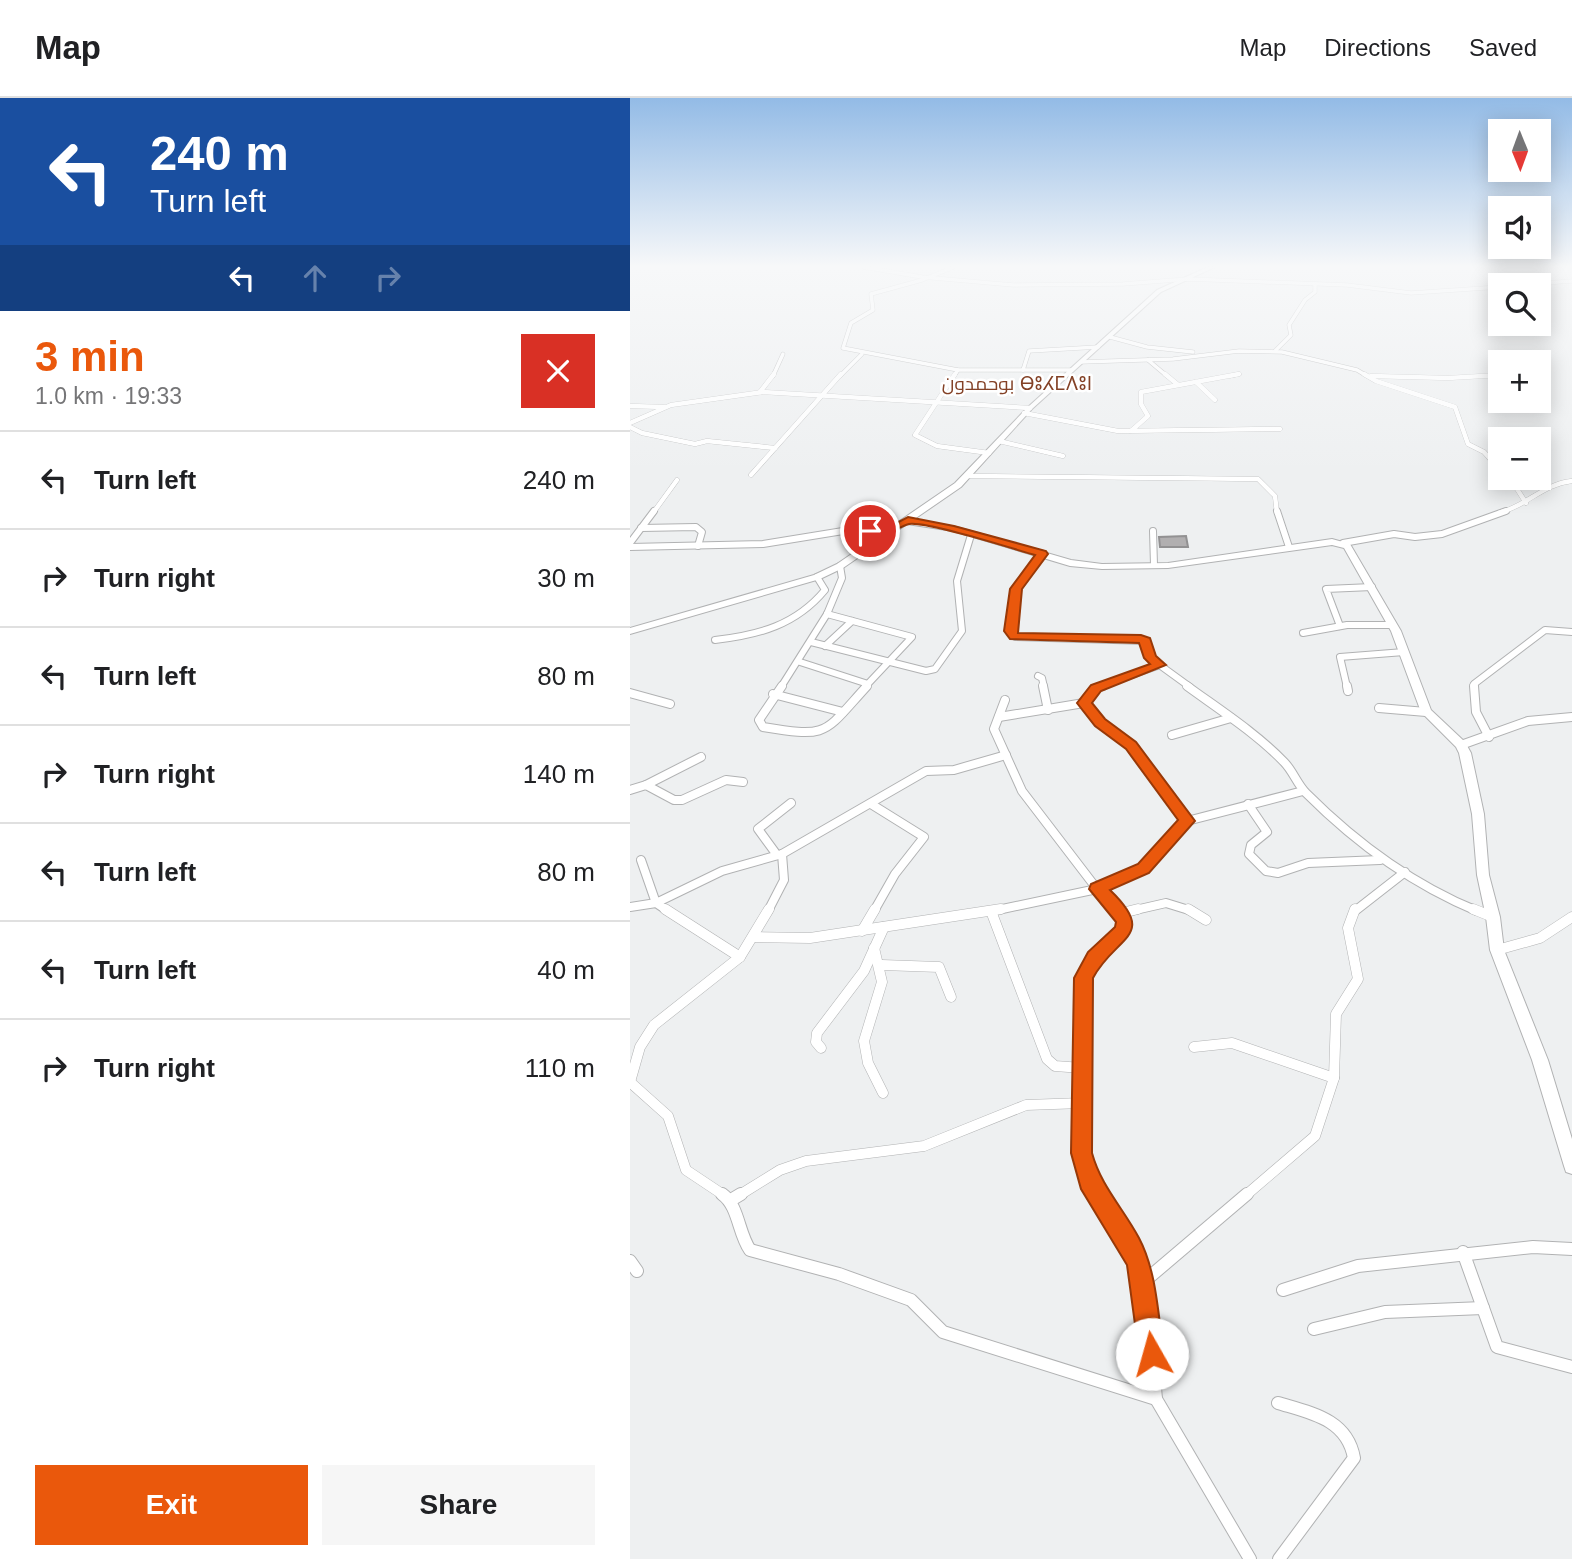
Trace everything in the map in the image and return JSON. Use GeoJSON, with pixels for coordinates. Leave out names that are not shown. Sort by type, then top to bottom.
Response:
{"type":"FeatureCollection","features":[{"type":"Feature","properties":{"kind":"main road"},"geometry":{"type":"LineString","coordinates":[[630,631],[817,577],[840,566],[908,521],[969,475],[1027,410],[1110,337]]}},
{"type":"Feature","properties":{"kind":"street"},"geometry":{"type":"LineString","coordinates":[[846,335],[842,346],[862,354],[958,370],[1072,370]]}},
{"type":"Feature","properties":{"kind":"street"},"geometry":{"type":"LineString","coordinates":[[1275,352],[1291,335]]}},
{"type":"Feature","properties":{"kind":"street"},"geometry":{"type":"LineString","coordinates":[[1110,337],[1185,352],[1208,350]]}},
{"type":"Feature","properties":{"kind":"street"},"geometry":{"type":"LineString","coordinates":[[1023,370],[1029,351],[1098,347]]}},
{"type":"Feature","properties":{"kind":"street"},"geometry":{"type":"LineString","coordinates":[[1081,362],[1148,360],[1239,351],[1275,352],[1311,356],[1371,376],[1448,378],[1488,376]]}},
{"type":"Feature","properties":{"kind":"street"},"geometry":{"type":"LineString","coordinates":[[760,392],[777,370],[777,361],[783,354]]}},
{"type":"Feature","properties":{"kind":"street"},"geometry":{"type":"LineString","coordinates":[[751,475],[820,396],[862,354]]}},
{"type":"Feature","properties":{"kind":"street"},"geometry":{"type":"LineString","coordinates":[[1148,360],[1177,384]]}},
{"type":"Feature","properties":{"kind":"street"},"geometry":{"type":"LineString","coordinates":[[958,370],[915,434],[917,438],[937,446],[989,453]]}},
{"type":"Feature","properties":{"kind":"street"},"geometry":{"type":"LineString","coordinates":[[1131,431],[1148,416],[1141,404],[1140,393],[1239,374]]}},
{"type":"Feature","properties":{"kind":"street"},"geometry":{"type":"LineString","coordinates":[[1371,376],[1376,381],[1454,407],[1459,412],[1468,444],[1488,456]]}},
{"type":"Feature","properties":{"kind":"street"},"geometry":{"type":"LineString","coordinates":[[1196,382],[1215,400]]}},
{"type":"Feature","properties":{"kind":"street"},"geometry":{"type":"LineString","coordinates":[[630,407],[667,407],[760,392],[1027,410],[1104,430],[1280,429]]}},
{"type":"Feature","properties":{"kind":"street"},"geometry":{"type":"LineString","coordinates":[[630,425],[667,407]]}},
{"type":"Feature","properties":{"kind":"street"},"geometry":{"type":"LineString","coordinates":[[630,425],[642,433],[695,444],[707,441],[775,448]]}},
{"type":"Feature","properties":{"kind":"street"},"geometry":{"type":"LineString","coordinates":[[999,441],[1063,456]]}},
{"type":"Feature","properties":{"kind":"street"},"geometry":{"type":"LineString","coordinates":[[969,475],[1258,479],[1275,496],[1275,511],[1283,522],[1289,547]]}},
{"type":"Feature","properties":{"kind":"street"},"geometry":{"type":"LineString","coordinates":[[630,545],[677,480]]}},
{"type":"Feature","properties":{"kind":"street"},"geometry":{"type":"LineString","coordinates":[[908,521],[971,535],[1079,565],[1154,565],[1289,547],[1343,543],[1394,534],[1415,537],[1441,534],[1526,503],[1553,483],[1572,481]]}},
{"type":"Feature","properties":{"kind":"street"},"geometry":{"type":"LineString","coordinates":[[1518,490],[1526,503]]}},
{"type":"Feature","properties":{"kind":"street"},"geometry":{"type":"LineString","coordinates":[[641,527],[696,527],[702,532],[698,546]]}},
{"type":"Feature","properties":{"kind":"street"},"geometry":{"type":"LineString","coordinates":[[630,545],[764,544],[843,531],[890,531]]}},
{"type":"Feature","properties":{"kind":"street"},"geometry":{"type":"LineString","coordinates":[[1153,531],[1154,565]]}},
{"type":"Feature","properties":{"kind":"street"},"geometry":{"type":"LineString","coordinates":[[811,642],[933,670],[963,628],[957,597],[959,570],[971,535]]}},
{"type":"Feature","properties":{"kind":"street"},"geometry":{"type":"LineString","coordinates":[[1343,543],[1351,551],[1393,625],[1426,712],[1461,745],[1475,795],[1483,875],[1493,917],[1497,950],[1540,1060],[1572,1166]]}},
{"type":"Feature","properties":{"kind":"street"},"geometry":{"type":"LineString","coordinates":[[1042,554],[1016,589],[1010,631],[1014,637],[1146,640],[1150,658],[1231,718],[1286,764],[1303,791],[1380,860],[1451,900],[1493,917]]}},
{"type":"Feature","properties":{"kind":"street"},"geometry":{"type":"LineString","coordinates":[[826,614],[912,636],[826,730],[813,733],[763,727],[759,720],[773,694],[800,662],[826,614],[842,586],[844,576],[840,566]]}},
{"type":"Feature","properties":{"kind":"street"},"geometry":{"type":"LineString","coordinates":[[715,640],[760,635],[810,609],[825,590],[817,577]]}},
{"type":"Feature","properties":{"kind":"street"},"geometry":{"type":"LineString","coordinates":[[1340,626],[1326,589],[1372,587]]}},
{"type":"Feature","properties":{"kind":"street"},"geometry":{"type":"LineString","coordinates":[[825,646],[852,621]]}},
{"type":"Feature","properties":{"kind":"street"},"geometry":{"type":"LineString","coordinates":[[1304,633],[1340,626],[1393,625]]}},
{"type":"Feature","properties":{"kind":"street"},"geometry":{"type":"LineString","coordinates":[[1489,737],[1474,703],[1474,684],[1545,630],[1572,632]]}},
{"type":"Feature","properties":{"kind":"street"},"geometry":{"type":"LineString","coordinates":[[1348,691],[1340,657],[1404,652]]}},
{"type":"Feature","properties":{"kind":"street"},"geometry":{"type":"LineString","coordinates":[[800,662],[868,684]]}},
{"type":"Feature","properties":{"kind":"street"},"geometry":{"type":"LineString","coordinates":[[999,718],[1084,703],[1096,688],[1160,665]]}},
{"type":"Feature","properties":{"kind":"street"},"geometry":{"type":"LineString","coordinates":[[1038,676],[1042,678],[1048,710]]}},
{"type":"Feature","properties":{"kind":"street"},"geometry":{"type":"LineString","coordinates":[[630,693],[670,704]]}},
{"type":"Feature","properties":{"kind":"street"},"geometry":{"type":"LineString","coordinates":[[773,694],[843,712]]}},
{"type":"Feature","properties":{"kind":"street"},"geometry":{"type":"LineString","coordinates":[[1005,700],[993,729],[1022,791],[1097,889],[1122,913],[1123,930],[1094,958],[1083,978],[1082,1153],[1089,1182],[1131,1246],[1138,1265],[1150,1331],[1156,1399],[1250,1559]]}},
{"type":"Feature","properties":{"kind":"street"},"geometry":{"type":"LineString","coordinates":[[1084,703],[1100,722],[1131,745],[1187,821]]}},
{"type":"Feature","properties":{"kind":"street"},"geometry":{"type":"LineString","coordinates":[[1379,708],[1426,712]]}},
{"type":"Feature","properties":{"kind":"street"},"geometry":{"type":"LineString","coordinates":[[1461,745],[1528,721],[1572,717]]}},
{"type":"Feature","properties":{"kind":"street"},"geometry":{"type":"LineString","coordinates":[[1172,736],[1231,718]]}},
{"type":"Feature","properties":{"kind":"street"},"geometry":{"type":"LineString","coordinates":[[630,907],[656,903],[722,872],[780,855],[926,771],[961,769],[1006,755]]}},
{"type":"Feature","properties":{"kind":"street"},"geometry":{"type":"LineString","coordinates":[[630,790],[646,785],[701,757]]}},
{"type":"Feature","properties":{"kind":"street"},"geometry":{"type":"LineString","coordinates":[[646,785],[674,800],[726,779],[743,782]]}},
{"type":"Feature","properties":{"kind":"street"},"geometry":{"type":"LineString","coordinates":[[755,937],[810,938],[862,931],[991,911],[1097,889],[1144,868],[1187,821],[1303,791]]}},
{"type":"Feature","properties":{"kind":"street"},"geometry":{"type":"LineString","coordinates":[[791,803],[758,829],[780,855],[785,875],[755,937],[740,957],[654,1025],[640,1046],[630,1082],[668,1116],[686,1170],[731,1200],[743,1240],[750,1250],[839,1274],[911,1300],[943,1332],[1156,1399]]}},
{"type":"Feature","properties":{"kind":"street"},"geometry":{"type":"LineString","coordinates":[[862,931],[895,874],[924,837],[871,804]]}},
{"type":"Feature","properties":{"kind":"street"},"geometry":{"type":"LineString","coordinates":[[1248,804],[1267,832],[1251,845],[1249,854],[1266,872],[1278,873],[1308,863],[1380,860]]}},
{"type":"Feature","properties":{"kind":"street"},"geometry":{"type":"LineString","coordinates":[[641,860],[656,903],[740,957]]}},
{"type":"Feature","properties":{"kind":"street"},"geometry":{"type":"LineString","coordinates":[[1140,1285],[1315,1136],[1334,1078],[1336,1014],[1358,979],[1348,928],[1361,902],[1405,872]]}},
{"type":"Feature","properties":{"kind":"street"},"geometry":{"type":"LineString","coordinates":[[1122,913],[1173,902],[1188,906],[1206,920]]}},
{"type":"Feature","properties":{"kind":"street"},"geometry":{"type":"LineString","coordinates":[[991,911],[1047,1059],[1055,1066],[1082,1068]]}},
{"type":"Feature","properties":{"kind":"street"},"geometry":{"type":"LineString","coordinates":[[1497,950],[1540,938],[1572,917]]}},
{"type":"Feature","properties":{"kind":"street"},"geometry":{"type":"LineString","coordinates":[[821,1048],[816,1042],[817,1032],[864,971],[884,927]]}},
{"type":"Feature","properties":{"kind":"street"},"geometry":{"type":"LineString","coordinates":[[874,948],[882,965],[881,997],[868,1031],[864,1053],[883,1093]]}},
{"type":"Feature","properties":{"kind":"street"},"geometry":{"type":"LineString","coordinates":[[882,965],[939,967],[951,997]]}},
{"type":"Feature","properties":{"kind":"street"},"geometry":{"type":"LineString","coordinates":[[1194,1047],[1231,1043],[1334,1078]]}},
{"type":"Feature","properties":{"kind":"street"},"geometry":{"type":"LineString","coordinates":[[731,1200],[780,1170],[806,1161],[923,1146],[1027,1105],[1083,1103]]}},
{"type":"Feature","properties":{"kind":"street"},"geometry":{"type":"LineString","coordinates":[[1283,1290],[1358,1266],[1464,1252],[1557,1246],[1572,1249]]}},
{"type":"Feature","properties":{"kind":"street"},"geometry":{"type":"LineString","coordinates":[[1464,1252],[1492,1340],[1502,1350],[1572,1367]]}},
{"type":"Feature","properties":{"kind":"street"},"geometry":{"type":"LineString","coordinates":[[1314,1329],[1385,1312],[1483,1308]]}},
{"type":"Feature","properties":{"kind":"street"},"geometry":{"type":"LineString","coordinates":[[1279,1403],[1334,1422],[1353,1446],[1354,1458],[1279,1559]]}},
{"type":"Feature","properties":{"kind":"building"},"geometry":{"type":"Polygon","coordinates":[[[1186,536],[1188,547],[1160,547],[1159,537],[1186,536]]]}},
{"type":"Feature","properties":{"kind":"district","name":"بوحمدون ⴱⵓⵃⵎⴷⵓⵏ"},"geometry":{"type":"Point","coordinates":[1017,383]}},
{"type":"Feature","properties":{"kind":"route"},"geometry":{"type":"LineString","coordinates":[[870,531],[890,531],[908,521],[954,529],[1042,554],[1021,578],[1016,589],[1010,631],[1014,637],[1141,639],[1146,640],[1150,658],[1160,665],[1096,688],[1084,703],[1104,726],[1131,745],[1187,821],[1144,868],[1127,878],[1097,889],[1122,913],[1125,922],[1116,939],[1088,966],[1083,978],[1082,1153],[1089,1182],[1131,1246],[1138,1265],[1152,1354]]}}]}
